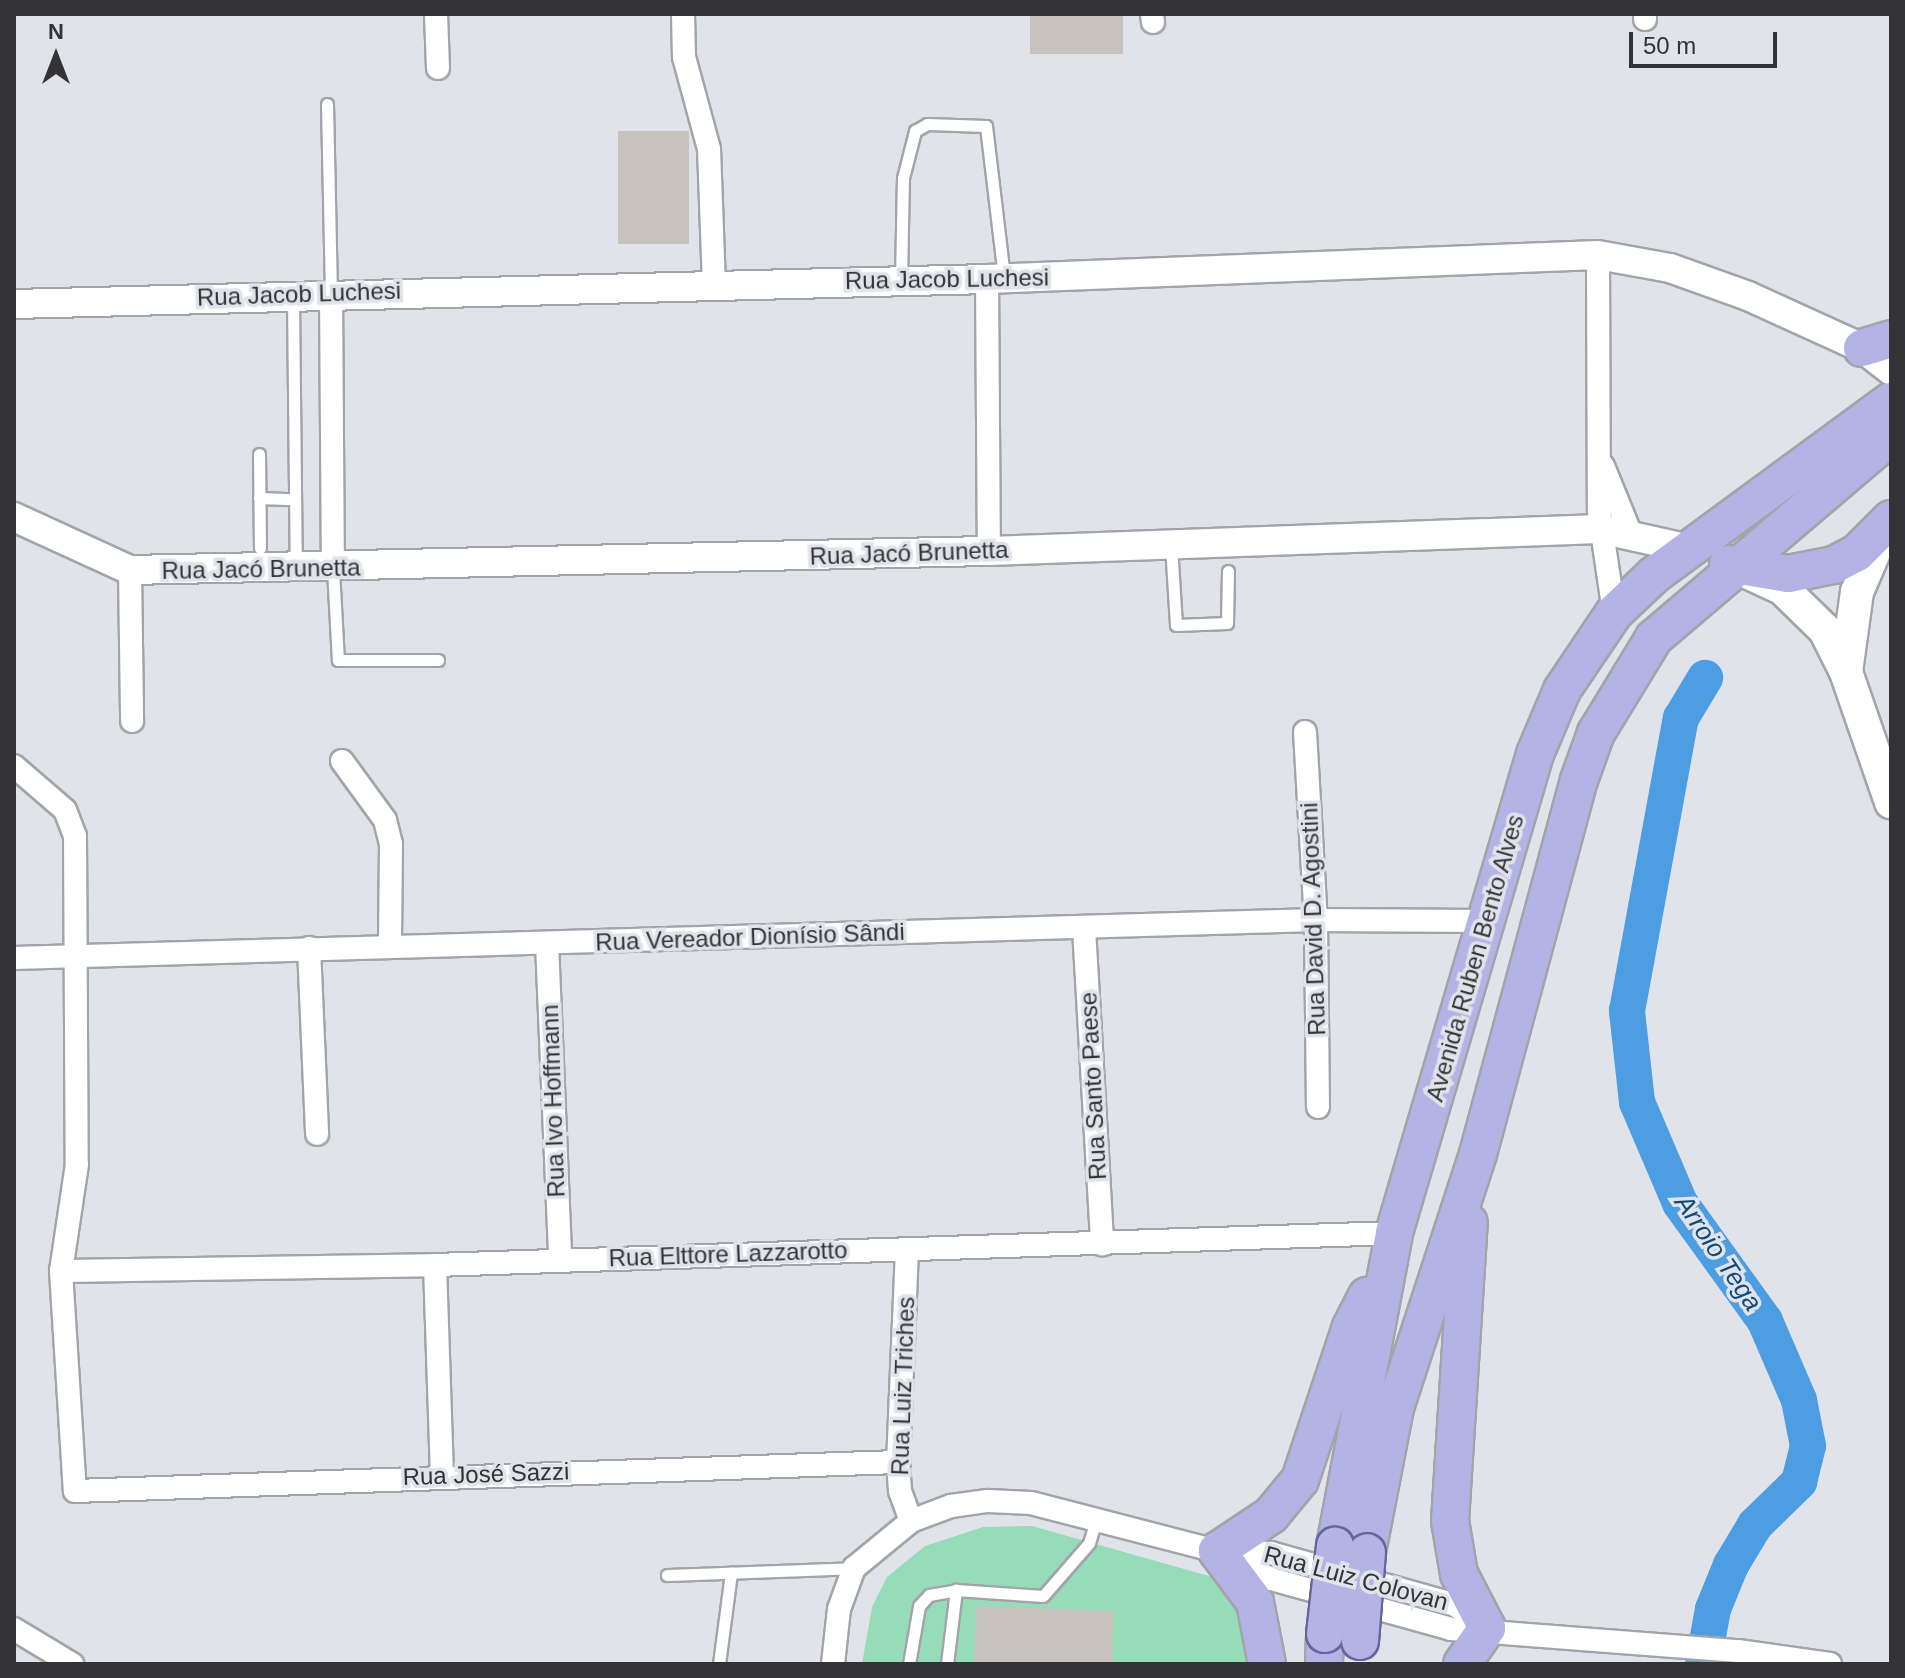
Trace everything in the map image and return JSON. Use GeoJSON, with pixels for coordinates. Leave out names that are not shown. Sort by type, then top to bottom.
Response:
{"type":"FeatureCollection","features":[{"type":"Feature","properties":{"kind":"main road","name":"Avenida Ruben Bento Alves"},"geometry":{"type":"LineString","coordinates":[[1360,1652],[1351,1549],[1385,1270],[1547,722],[1614,613],[1686,548],[1891,401]]}},
{"type":"Feature","properties":{"kind":"main road","name":"Avenida Ruben Bento Alves"},"geometry":{"type":"LineString","coordinates":[[1324,1649],[1402,1381],[1478,1154],[1579,780],[1596,733],[1654,638],[1741,569],[1891,436]]}},
{"type":"Feature","properties":{"kind":"main road"},"geometry":{"type":"LineString","coordinates":[[1741,569],[1788,574],[1834,565],[1857,553],[1888,523]]}},
{"type":"Feature","properties":{"kind":"main road"},"geometry":{"type":"LineString","coordinates":[[1846,672],[1857,592],[1888,523]]}},
{"type":"Feature","properties":{"kind":"main road"},"geometry":{"type":"LineString","coordinates":[[1686,548],[1783,589],[1808,609],[1846,672],[1891,802]]}},
{"type":"Feature","properties":{"kind":"main road"},"geometry":{"type":"LineString","coordinates":[[1462,1664],[1487,1628],[1459,1574],[1450,1521],[1453,1426],[1478,1154]]}},
{"type":"Feature","properties":{"kind":"main road"},"geometry":{"type":"LineString","coordinates":[[1267,1664],[1255,1602],[1245,1582],[1217,1551],[1271,1515],[1300,1480],[1351,1327],[1385,1270]]}},
{"type":"Feature","properties":{"kind":"street"},"geometry":{"type":"LineString","coordinates":[[436,14],[438,68]]}},
{"type":"Feature","properties":{"kind":"street"},"geometry":{"type":"LineString","coordinates":[[683,14],[684,57],[709,149],[714,284]]}},
{"type":"Feature","properties":{"kind":"street"},"geometry":{"type":"LineString","coordinates":[[1598,255],[1600,529],[1614,613]]}},
{"type":"Feature","properties":{"kind":"street","name":"Rua Jacob Luchesi"},"geometry":{"type":"LineString","coordinates":[[14,304],[293,293],[995,278],[1598,255],[1670,268],[1877,344],[1891,371]]}},
{"type":"Feature","properties":{"kind":"street"},"geometry":{"type":"LineString","coordinates":[[989,551],[995,278]]}},
{"type":"Feature","properties":{"kind":"street"},"geometry":{"type":"LineString","coordinates":[[331,292],[333,569]]}},
{"type":"Feature","properties":{"kind":"street"},"geometry":{"type":"LineString","coordinates":[[1598,454],[1630,532]]}},
{"type":"Feature","properties":{"kind":"street"},"geometry":{"type":"LineString","coordinates":[[14,517],[130,570],[132,721]]}},
{"type":"Feature","properties":{"kind":"street","name":"Rua Jacó Brunetta"},"geometry":{"type":"LineString","coordinates":[[130,570],[296,570],[989,551],[1600,529],[1630,532],[1686,548]]}},
{"type":"Feature","properties":{"kind":"street","name":"Rua David D. Agostini"},"geometry":{"type":"LineString","coordinates":[[1305,732],[1316,920],[1318,1107]]}},
{"type":"Feature","properties":{"kind":"street"},"geometry":{"type":"LineString","coordinates":[[342,761],[385,820],[391,844],[390,947]]}},
{"type":"Feature","properties":{"kind":"street"},"geometry":{"type":"LineString","coordinates":[[14,766],[73,822],[78,956],[77,1164],[61,1271]]}},
{"type":"Feature","properties":{"kind":"street","name":"Rua Vereador Dionísio Sândi"},"geometry":{"type":"LineString","coordinates":[[14,958],[1316,920],[1486,921]]}},
{"type":"Feature","properties":{"kind":"street","name":"Rua Santo Paese"},"geometry":{"type":"LineString","coordinates":[[1084,928],[1102,1244]]}},
{"type":"Feature","properties":{"kind":"street","name":"Rua Ivo Hoffmann"},"geometry":{"type":"LineString","coordinates":[[547,943],[560,1259]]}},
{"type":"Feature","properties":{"kind":"street"},"geometry":{"type":"LineString","coordinates":[[309,948],[317,1134]]}},
{"type":"Feature","properties":{"kind":"street","name":"Rua Elttore Lazzarotto"},"geometry":{"type":"LineString","coordinates":[[61,1271],[435,1265],[1394,1233]]}},
{"type":"Feature","properties":{"kind":"street","name":"Rua Luiz Triches"},"geometry":{"type":"LineString","coordinates":[[907,1249],[898,1462],[900,1491],[911,1521]]}},
{"type":"Feature","properties":{"kind":"street"},"geometry":{"type":"LineString","coordinates":[[435,1265],[442,1476]]}},
{"type":"Feature","properties":{"kind":"street","name":"Rua José Sazzi"},"geometry":{"type":"LineString","coordinates":[[61,1271],[75,1491],[898,1462]]}},
{"type":"Feature","properties":{"kind":"street","name":"Rua Luiz Colovan"},"geometry":{"type":"LineString","coordinates":[[854,1568],[911,1521],[951,1506],[988,1501],[1031,1503],[1217,1551],[1271,1553],[1453,1604],[1487,1628],[1572,1642],[1684,1646],[1827,1664]]}},
{"type":"Feature","properties":{"kind":"street"},"geometry":{"type":"LineString","coordinates":[[833,1664],[839,1609],[854,1568]]}},
{"type":"Feature","properties":{"kind":"street"},"geometry":{"type":"LineString","coordinates":[[14,1629],[72,1664]]}},
{"type":"Feature","properties":{"kind":"lane"},"geometry":{"type":"LineString","coordinates":[[327,104],[331,292]]}},
{"type":"Feature","properties":{"kind":"lane"},"geometry":{"type":"LineString","coordinates":[[901,280],[903,178],[915,131],[927,124],[986,126],[995,278]]}},
{"type":"Feature","properties":{"kind":"lane"},"geometry":{"type":"LineString","coordinates":[[293,293],[296,570]]}},
{"type":"Feature","properties":{"kind":"lane"},"geometry":{"type":"LineString","coordinates":[[259,454],[260,548]]}},
{"type":"Feature","properties":{"kind":"lane"},"geometry":{"type":"LineString","coordinates":[[259,498],[293,499]]}},
{"type":"Feature","properties":{"kind":"lane"},"geometry":{"type":"LineString","coordinates":[[1171,544],[1176,625],[1227,623],[1228,571]]}},
{"type":"Feature","properties":{"kind":"lane"},"geometry":{"type":"LineString","coordinates":[[333,569],[338,660],[438,660]]}},
{"type":"Feature","properties":{"kind":"lane"},"geometry":{"type":"LineString","coordinates":[[909,1664],[919,1606],[929,1595],[956,1590],[1043,1596],[1089,1543],[1096,1520]]}},
{"type":"Feature","properties":{"kind":"lane"},"geometry":{"type":"LineString","coordinates":[[667,1575],[854,1568]]}},
{"type":"Feature","properties":{"kind":"lane"},"geometry":{"type":"LineString","coordinates":[[719,1664],[731,1573]]}},
{"type":"Feature","properties":{"kind":"lane"},"geometry":{"type":"LineString","coordinates":[[947,1664],[956,1590]]}},
{"type":"Feature","properties":{"kind":"green space"},"geometry":{"type":"Polygon","coordinates":[[[1032,1526],[1223,1580],[1245,1600],[1261,1664],[862,1664],[872,1607],[887,1577],[925,1546],[983,1527],[1032,1526]]]}},
{"type":"Feature","properties":{"kind":"building"},"geometry":{"type":"Polygon","coordinates":[[[1030,14],[1123,14],[1123,54],[1030,54],[1030,14]]]}},
{"type":"Feature","properties":{"kind":"building"},"geometry":{"type":"Polygon","coordinates":[[[618,131],[689,131],[689,244],[618,244],[618,131]]]}},
{"type":"Feature","properties":{"kind":"building"},"geometry":{"type":"Polygon","coordinates":[[[976,1606],[1114,1611],[1112,1664],[974,1664],[976,1606]]]}},
{"type":"Feature","properties":{"kind":"waterway","name":"Arroio Tega"},"geometry":{"type":"LineString","coordinates":[[1703,1664],[1713,1609],[1731,1565],[1755,1525],[1799,1482],[1808,1446],[1799,1400],[1765,1321],[1680,1203],[1637,1102],[1627,1011],[1681,718],[1705,678]]}}]}
